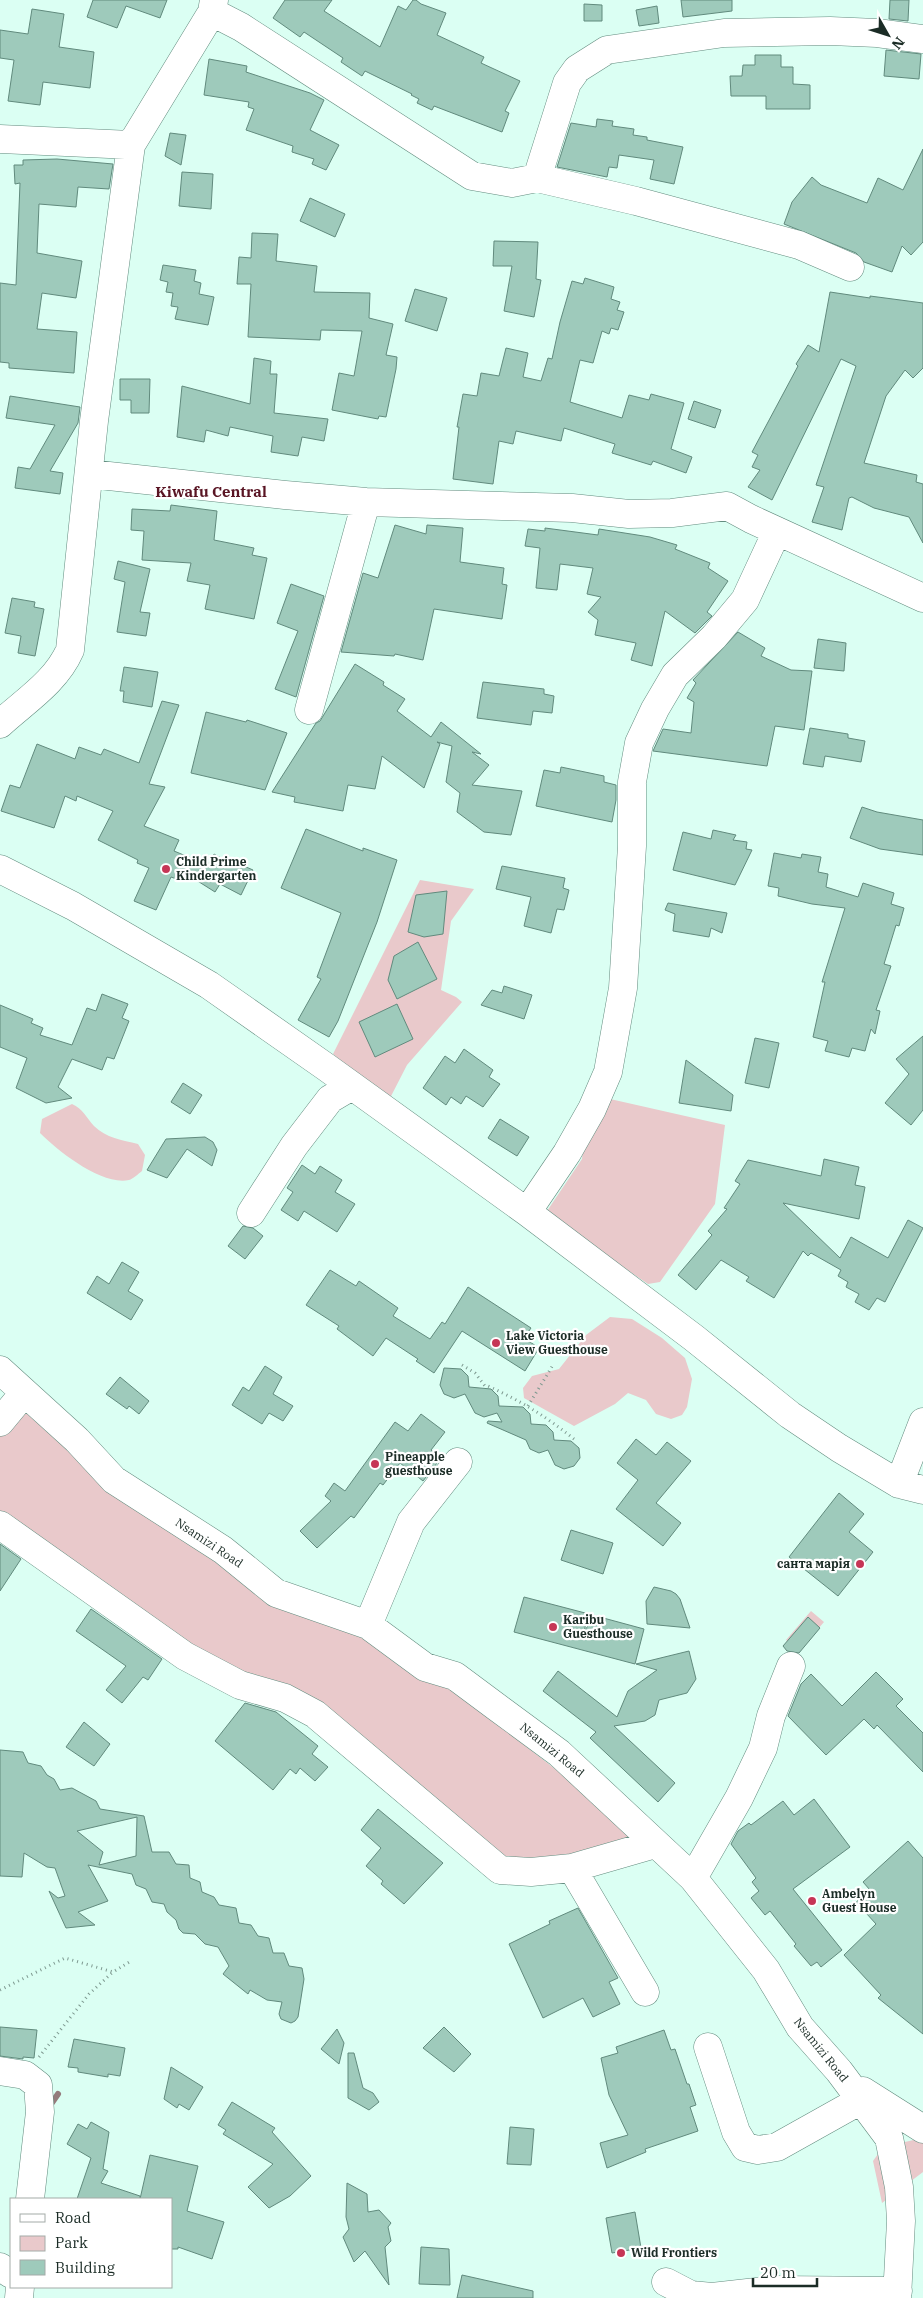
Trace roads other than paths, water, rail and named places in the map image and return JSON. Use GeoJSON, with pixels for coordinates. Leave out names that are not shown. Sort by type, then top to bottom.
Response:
{"type":"FeatureCollection","features":[{"type":"Feature","properties":{"kind":"street"},"geometry":{"type":"LineString","coordinates":[[0,724],[46,684],[63,666],[70,650],[90,474],[94,421],[131,144],[213,6],[472,176],[498,179],[512,184],[537,178],[636,201],[799,246],[850,267]]}},
{"type":"Feature","properties":{"kind":"street"},"geometry":{"type":"LineString","coordinates":[[537,178],[567,83],[577,69],[607,50],[659,40],[724,33],[830,31],[877,33],[923,39]]}},
{"type":"Feature","properties":{"kind":"street"},"geometry":{"type":"LineString","coordinates":[[0,139],[131,144]]}},
{"type":"Feature","properties":{"kind":"street"},"geometry":{"type":"LineString","coordinates":[[90,474],[366,502],[572,508],[629,514],[672,513],[727,506],[923,598]]}},
{"type":"Feature","properties":{"kind":"street"},"geometry":{"type":"LineString","coordinates":[[309,710],[366,502]]}},
{"type":"Feature","properties":{"kind":"street"},"geometry":{"type":"LineString","coordinates":[[527,1212],[567,1154],[592,1109],[608,1072],[622,988],[632,846],[632,782],[639,743],[655,709],[675,675],[714,637],[745,600],[777,531]]}},
{"type":"Feature","properties":{"kind":"street"},"geometry":{"type":"LineString","coordinates":[[0,869],[73,906],[208,985],[527,1212],[694,1338],[790,1415],[839,1448],[911,1487],[923,1422]]}},
{"type":"Feature","properties":{"kind":"street"},"geometry":{"type":"LineString","coordinates":[[252,1213],[294,1146],[330,1099],[352,1086]]}},
{"type":"Feature","properties":{"kind":"street","name":"Nsamizi Road"},"geometry":{"type":"LineString","coordinates":[[0,1370],[77,1440],[114,1480],[223,1550],[276,1593],[368,1625],[425,1667],[455,1676],[560,1753],[693,1878],[766,1970],[800,2027],[839,2071],[889,2138],[900,2204],[898,2294]]}},
{"type":"Feature","properties":{"kind":"street"},"geometry":{"type":"LineString","coordinates":[[0,1422],[24,1393]]}},
{"type":"Feature","properties":{"kind":"street"},"geometry":{"type":"LineString","coordinates":[[368,1625],[411,1522],[458,1462]]}},
{"type":"Feature","properties":{"kind":"street"},"geometry":{"type":"LineString","coordinates":[[0,1525],[185,1656],[240,1685],[285,1698],[315,1714],[500,1870],[531,1872],[572,1868],[655,1844]]}},
{"type":"Feature","properties":{"kind":"street"},"geometry":{"type":"LineString","coordinates":[[693,1878],[739,1798],[759,1756],[771,1716],[792,1666]]}},
{"type":"Feature","properties":{"kind":"street"},"geometry":{"type":"LineString","coordinates":[[572,1868],[645,1992]]}},
{"type":"Feature","properties":{"kind":"street"},"geometry":{"type":"LineString","coordinates":[[708,2047],[736,2132],[745,2148],[758,2150],[777,2147],[860,2100]]}},
{"type":"Feature","properties":{"kind":"street"},"geometry":{"type":"LineString","coordinates":[[839,2071],[871,2098],[923,2128]]}},
{"type":"Feature","properties":{"kind":"street"},"geometry":{"type":"LineString","coordinates":[[13,2073],[38,2086],[40,2112],[30,2198]]}},
{"type":"Feature","properties":{"kind":"street"},"geometry":{"type":"LineString","coordinates":[[889,2138],[923,2138]]}},
{"type":"Feature","properties":{"kind":"street"},"geometry":{"type":"LineString","coordinates":[[666,2282],[691,2295],[712,2297],[773,2290],[898,2294]]}},
{"type":"Feature","properties":{"kind":"waterway"},"geometry":{"type":"LineString","coordinates":[[49,2107],[58,2094]]}},
{"type":"Feature","properties":{"kind":"place","name":"Child Prime Kindergarten"},"geometry":{"type":"Point","coordinates":[166,869]}},
{"type":"Feature","properties":{"kind":"place","name":"Lake Victoria View Guesthouse"},"geometry":{"type":"Point","coordinates":[496,1343]}},
{"type":"Feature","properties":{"kind":"place","name":"Pineapple guesthouse"},"geometry":{"type":"Point","coordinates":[375,1464]}},
{"type":"Feature","properties":{"kind":"place","name":"санта марія"},"geometry":{"type":"Point","coordinates":[860,1564]}},
{"type":"Feature","properties":{"kind":"place","name":"Karibu Guesthouse"},"geometry":{"type":"Point","coordinates":[553,1627]}},
{"type":"Feature","properties":{"kind":"place","name":"Ambelyn Guest House"},"geometry":{"type":"Point","coordinates":[812,1901]}},
{"type":"Feature","properties":{"kind":"place","name":"Wild Frontiers"},"geometry":{"type":"Point","coordinates":[621,2253]}},
{"type":"Feature","properties":{"kind":"district","name":"Kiwafu Central"},"geometry":{"type":"Point","coordinates":[211,492]}}]}
